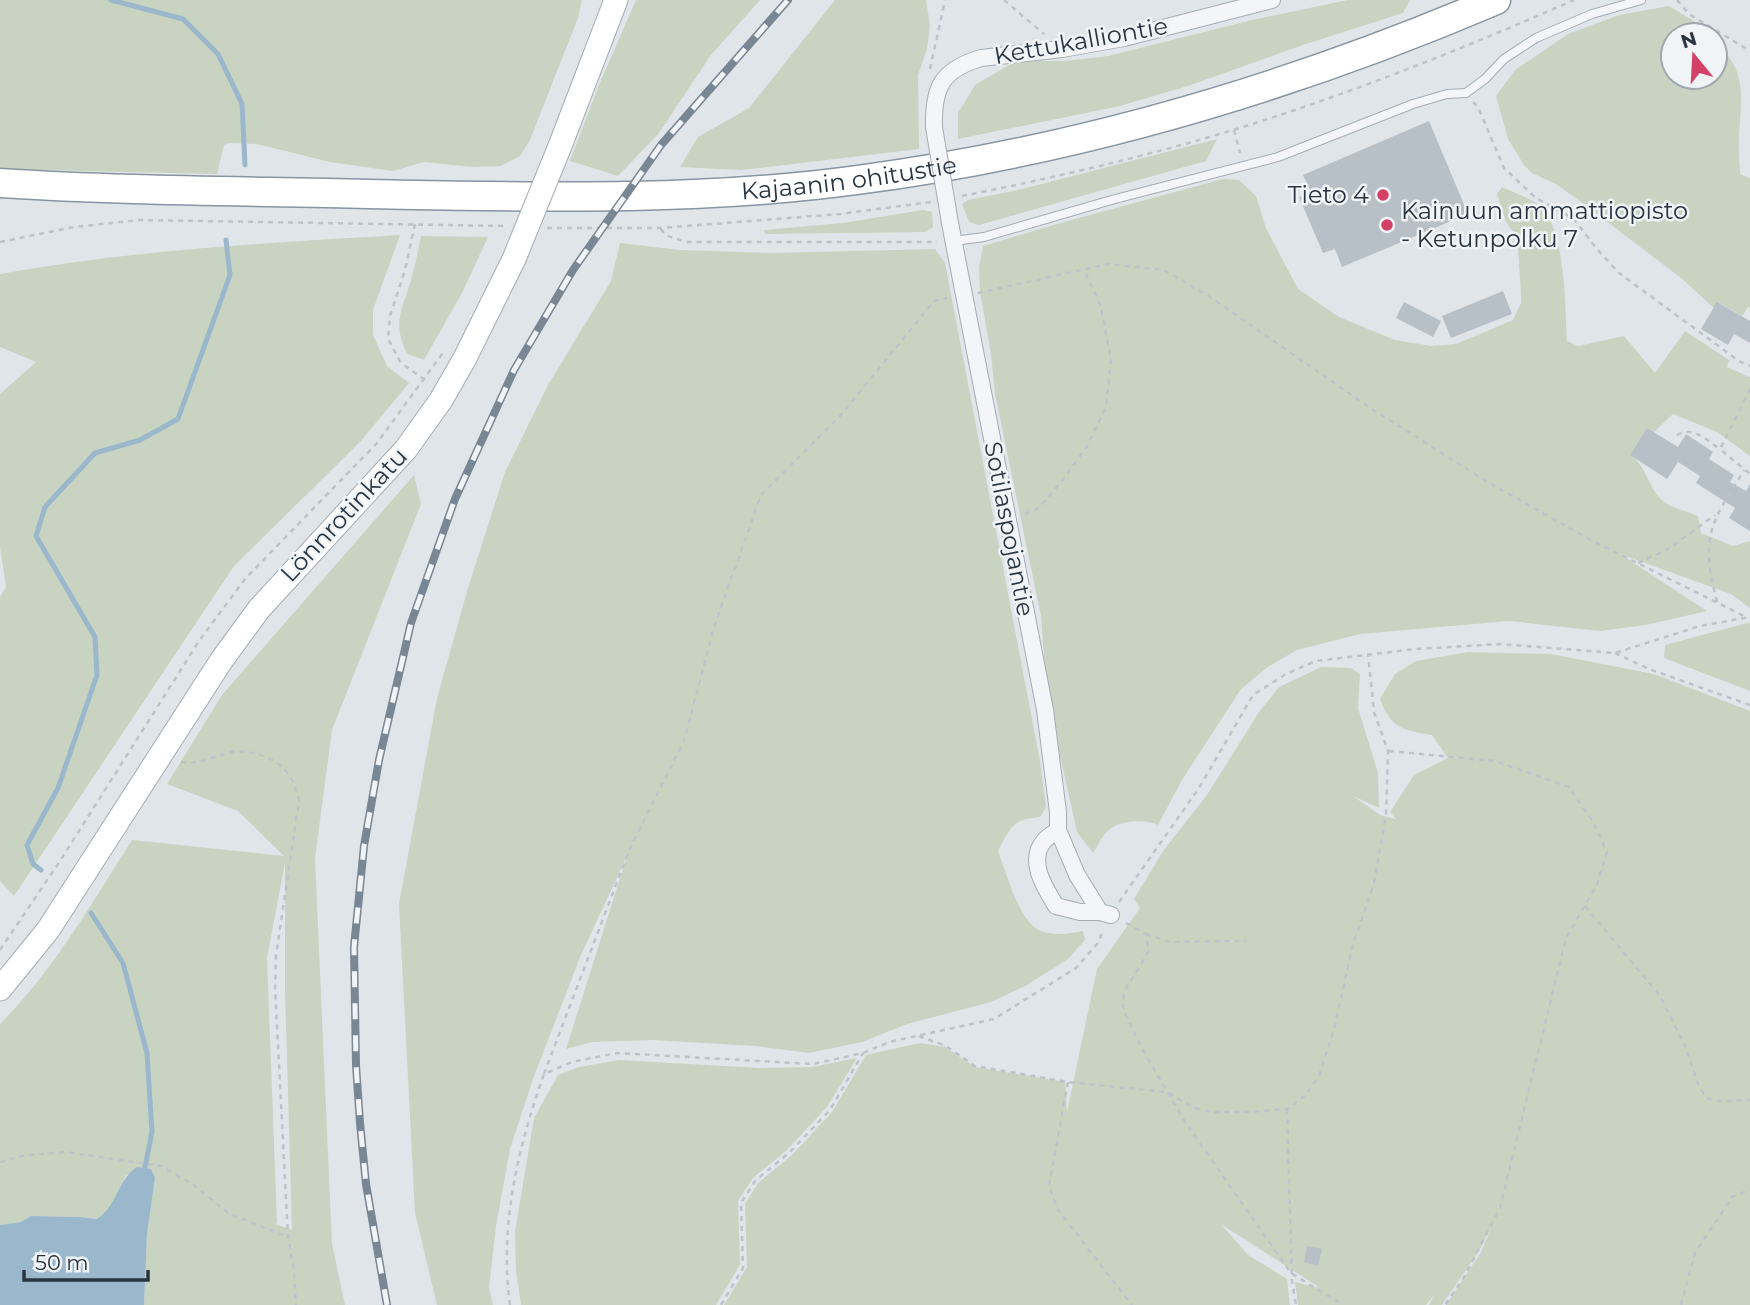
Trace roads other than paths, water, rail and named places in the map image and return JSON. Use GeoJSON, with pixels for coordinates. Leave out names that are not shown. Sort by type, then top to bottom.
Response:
{"type":"FeatureCollection","features":[{"type":"Feature","properties":{"kind":"highway","name":"Kajaanin ohitustie"},"geometry":{"type":"LineString","coordinates":[[60,187],[491,197],[634,197],[795,188],[1009,156],[1163,119],[1344,61],[1496,0]]}},
{"type":"Feature","properties":{"kind":"highway"},"geometry":{"type":"LineString","coordinates":[[0,183],[60,187]]}},
{"type":"Feature","properties":{"kind":"highway"},"geometry":{"type":"LineString","coordinates":[[0,192],[60,187]]}},
{"type":"Feature","properties":{"kind":"street","name":"Lönnrotinkatu"},"geometry":{"type":"LineString","coordinates":[[0,989],[48,930],[221,660],[259,609],[398,458],[434,410],[465,358],[514,259],[616,0]]}},
{"type":"Feature","properties":{"kind":"street","name":"Kettukalliontie"},"geometry":{"type":"LineString","coordinates":[[934,127],[934,103],[938,89],[949,74],[969,62],[981,58],[1062,49],[1124,38],[1272,0]]}},
{"type":"Feature","properties":{"kind":"street","name":"Sotilaspojantie"},"geometry":{"type":"LineString","coordinates":[[934,127],[950,223],[1045,709],[1058,830],[1077,875],[1106,913],[1080,912],[1056,906],[1046,890],[1036,865],[1043,842],[1058,830]]}},
{"type":"Feature","properties":{"kind":"lane"},"geometry":{"type":"LineString","coordinates":[[954,242],[984,237],[1115,199],[1278,158],[1413,104],[1447,94],[1466,93],[1485,79],[1504,59],[1536,38],[1592,15],[1641,0]]}},
{"type":"Feature","properties":{"kind":"water"},"geometry":{"type":"Polygon","coordinates":[[[137,1167],[151,1169],[155,1178],[147,1234],[144,1305],[0,1305],[0,1225],[21,1222],[31,1216],[97,1219],[110,1207],[125,1179],[137,1167]]]}},
{"type":"Feature","properties":{"kind":"waterway"},"geometry":{"type":"LineString","coordinates":[[111,0],[183,19],[218,54],[242,104],[245,165]]}},
{"type":"Feature","properties":{"kind":"waterway"},"geometry":{"type":"LineString","coordinates":[[41,870],[33,864],[27,845],[58,788],[97,675],[95,637],[36,536],[45,507],[95,453],[140,440],[178,419],[230,275],[226,240]]}},
{"type":"Feature","properties":{"kind":"waterway"},"geometry":{"type":"LineString","coordinates":[[91,913],[123,963],[147,1053],[152,1132],[145,1167]]}},
{"type":"Feature","properties":{"kind":"railway"},"geometry":{"type":"LineString","coordinates":[[387,1305],[366,1184],[360,1123],[354,947],[364,846],[379,760],[411,623],[455,499],[514,370],[573,270],[661,145],[788,0]]}},
{"type":"Feature","properties":{"kind":"place","name":"Tieto 4"},"geometry":{"type":"Point","coordinates":[1383,195]}},
{"type":"Feature","properties":{"kind":"place","name":"Kainuun ammattiopisto - Ketunpolku 7"},"geometry":{"type":"Point","coordinates":[1387,225]}}]}
